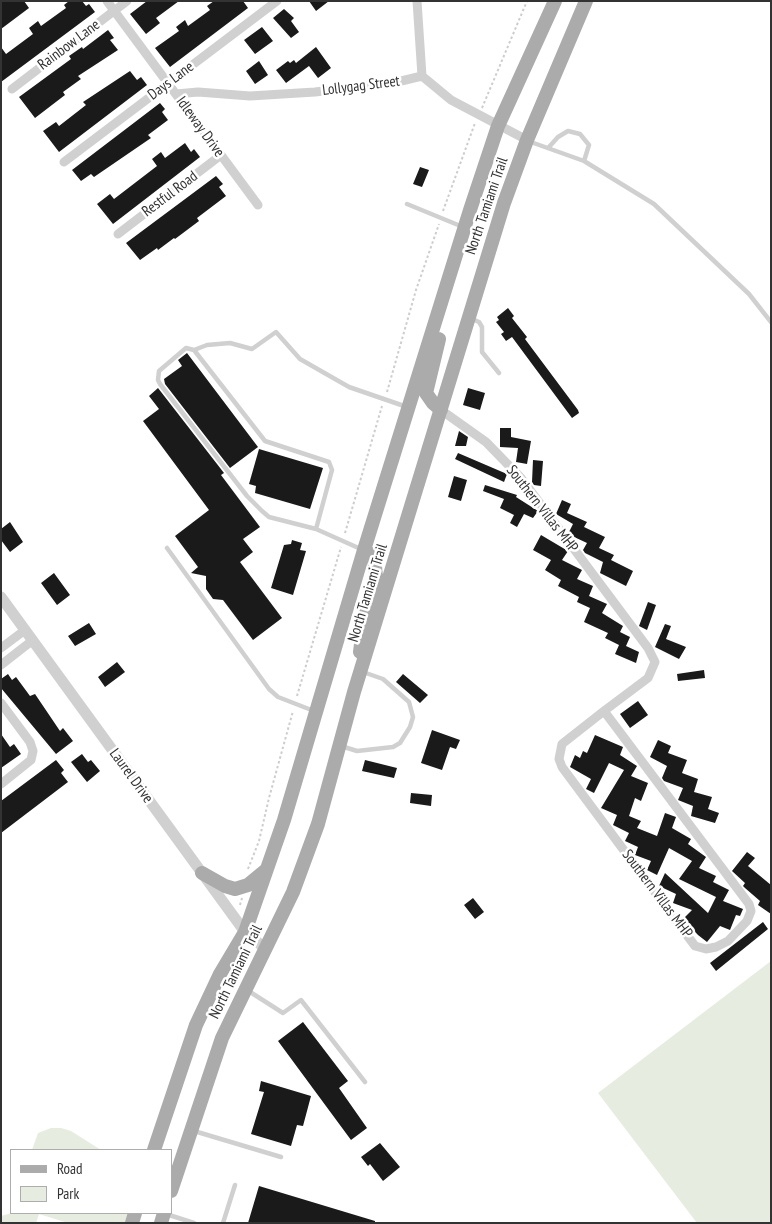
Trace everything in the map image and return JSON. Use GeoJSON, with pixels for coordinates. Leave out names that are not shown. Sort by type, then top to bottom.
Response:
{"type":"FeatureCollection","features":[{"type":"Feature","properties":{"kind":"main road","name":"North Tamiami Trail"},"geometry":{"type":"LineString","coordinates":[[154,1149],[196,1024],[220,974],[245,932],[284,820],[364,550],[498,126],[555,1]]}},
{"type":"Feature","properties":{"kind":"main road","name":"North Tamiami Trail"},"geometry":{"type":"LineString","coordinates":[[172,1187],[222,1038],[293,892],[311,841],[359,671],[504,203],[527,140],[586,1]]}},
{"type":"Feature","properties":{"kind":"main road"},"geometry":{"type":"LineString","coordinates":[[441,410],[430,400],[426,393],[443,323],[443,297]]}},
{"type":"Feature","properties":{"kind":"main road"},"geometry":{"type":"LineString","coordinates":[[359,671],[364,620],[376,577],[374,556],[364,550]]}},
{"type":"Feature","properties":{"kind":"main road"},"geometry":{"type":"LineString","coordinates":[[202,873],[235,889],[248,885],[266,870]]}},
{"type":"Feature","properties":{"kind":"main road"},"geometry":{"type":"LineString","coordinates":[[164,1149],[170,1098]]}},
{"type":"Feature","properties":{"kind":"street","name":"Idleway Drive"},"geometry":{"type":"LineString","coordinates":[[107,1],[258,205]]}},
{"type":"Feature","properties":{"kind":"street","name":"Rainbow Lane"},"geometry":{"type":"LineString","coordinates":[[12,89],[127,1]]}},
{"type":"Feature","properties":{"kind":"street","name":"Days Lane"},"geometry":{"type":"LineString","coordinates":[[64,162],[277,1]]}},
{"type":"Feature","properties":{"kind":"street"},"geometry":{"type":"LineString","coordinates":[[417,1],[422,76],[451,100],[527,140]]}},
{"type":"Feature","properties":{"kind":"street","name":"Lollygag Street"},"geometry":{"type":"LineString","coordinates":[[176,94],[198,92],[250,96],[316,92],[397,82],[422,76]]}},
{"type":"Feature","properties":{"kind":"street","name":"Restful Road"},"geometry":{"type":"LineString","coordinates":[[118,234],[221,156]]}},
{"type":"Feature","properties":{"kind":"street","name":"Southern Villas MHP"},"geometry":{"type":"LineString","coordinates":[[441,410],[486,442],[521,478],[648,648],[655,662],[648,678],[604,711],[562,744],[559,759],[562,767],[695,946],[706,949],[716,947],[728,941],[747,921],[751,911],[749,904],[604,711]]}},
{"type":"Feature","properties":{"kind":"street","name":"Laurel Drive"},"geometry":{"type":"LineString","coordinates":[[1,597],[245,932],[266,949]]}},
{"type":"Feature","properties":{"kind":"street"},"geometry":{"type":"LineString","coordinates":[[1,648],[25,630]]}},
{"type":"Feature","properties":{"kind":"street"},"geometry":{"type":"LineString","coordinates":[[1,665],[33,640]]}},
{"type":"Feature","properties":{"kind":"street"},"geometry":{"type":"LineString","coordinates":[[1,703],[30,742],[33,751],[31,760],[1,784]]}},
{"type":"Feature","properties":{"kind":"lane"},"geometry":{"type":"LineString","coordinates":[[549,147],[558,137],[568,131],[580,134],[589,145],[584,161]]}},
{"type":"Feature","properties":{"kind":"lane"},"geometry":{"type":"LineString","coordinates":[[527,140],[584,161],[654,204],[749,294],[771,322]]}},
{"type":"Feature","properties":{"kind":"lane"},"geometry":{"type":"LineString","coordinates":[[407,204],[465,228]]}},
{"type":"Feature","properties":{"kind":"lane"},"geometry":{"type":"LineString","coordinates":[[468,318],[480,322],[482,327],[482,352],[499,374]]}},
{"type":"Feature","properties":{"kind":"lane"},"geometry":{"type":"LineString","coordinates":[[364,550],[316,529],[269,517],[262,511],[247,496],[160,384],[158,380],[159,371],[186,348],[194,350],[207,345],[230,342],[252,349],[276,332],[300,359],[349,387],[408,408]]}},
{"type":"Feature","properties":{"kind":"lane"},"geometry":{"type":"LineString","coordinates":[[194,350],[265,441],[324,460],[332,466],[316,529]]}},
{"type":"Feature","properties":{"kind":"lane"},"geometry":{"type":"LineString","coordinates":[[167,548],[269,689],[278,697],[315,712]]}},
{"type":"Feature","properties":{"kind":"lane"},"geometry":{"type":"LineString","coordinates":[[339,746],[357,751],[394,747],[400,743],[410,727],[413,717],[409,702],[383,679],[359,671]]}},
{"type":"Feature","properties":{"kind":"lane"},"geometry":{"type":"LineString","coordinates":[[246,990],[283,1013],[301,1000],[365,1082]]}},
{"type":"Feature","properties":{"kind":"lane"},"geometry":{"type":"LineString","coordinates":[[190,1130],[281,1157]]}},
{"type":"Feature","properties":{"kind":"lane"},"geometry":{"type":"LineString","coordinates":[[223,1223],[235,1185]]}},
{"type":"Feature","properties":{"kind":"lane"},"geometry":{"type":"LineString","coordinates":[[167,1214],[194,1223]]}},
{"type":"Feature","properties":{"kind":"path"},"geometry":{"type":"LineString","coordinates":[[248,871],[259,841],[268,798],[416,290],[479,116],[527,1]]}},
{"type":"Feature","properties":{"kind":"path"},"geometry":{"type":"LineString","coordinates":[[240,905],[242,898]]}},
{"type":"Feature","properties":{"kind":"green space"},"geometry":{"type":"Polygon","coordinates":[[[771,961],[771,1223],[697,1223],[598,1093],[771,961]]]}},
{"type":"Feature","properties":{"kind":"green space"},"geometry":{"type":"Polygon","coordinates":[[[51,1128],[61,1128],[71,1131],[99,1149],[32,1149],[38,1133],[51,1128]]]}},
{"type":"Feature","properties":{"kind":"green space"},"geometry":{"type":"Polygon","coordinates":[[[10,1214],[39,1214],[36,1223],[1,1223],[1,1216],[10,1214]]]}},
{"type":"Feature","properties":{"kind":"green space"},"geometry":{"type":"Polygon","coordinates":[[[39,1214],[129,1214],[126,1223],[68,1223],[39,1214]]]}},
{"type":"Feature","properties":{"kind":"building"},"geometry":{"type":"Polygon","coordinates":[[[1,1],[24,1],[29,8],[1,29],[1,1]]]}},
{"type":"Feature","properties":{"kind":"building"},"geometry":{"type":"Polygon","coordinates":[[[69,1],[82,1],[86,6],[89,4],[95,12],[1,82],[1,47],[6,54],[33,34],[29,28],[38,21],[41,26],[66,8],[64,5],[69,1]]]}},
{"type":"Feature","properties":{"kind":"building"},"geometry":{"type":"Polygon","coordinates":[[[147,1],[179,1],[156,18],[160,23],[146,34],[130,14],[147,1]]]}},
{"type":"Feature","properties":{"kind":"building"},"geometry":{"type":"Polygon","coordinates":[[[214,1],[243,1],[248,8],[170,67],[155,48],[179,31],[176,27],[185,20],[188,26],[210,10],[207,6],[214,1]]]}},
{"type":"Feature","properties":{"kind":"building"},"geometry":{"type":"Polygon","coordinates":[[[309,1],[329,1],[316,11],[309,1]]]}},
{"type":"Feature","properties":{"kind":"building"},"geometry":{"type":"Polygon","coordinates":[[[284,9],[294,18],[291,21],[299,32],[291,38],[273,18],[284,9]]]}},
{"type":"Feature","properties":{"kind":"building"},"geometry":{"type":"Polygon","coordinates":[[[262,27],[273,41],[255,54],[244,40],[262,27]]]}},
{"type":"Feature","properties":{"kind":"building"},"geometry":{"type":"Polygon","coordinates":[[[108,30],[114,38],[110,40],[118,50],[78,76],[81,79],[63,92],[65,95],[35,118],[19,97],[71,59],[69,56],[82,47],[83,49],[108,30]]]}},
{"type":"Feature","properties":{"kind":"building"},"geometry":{"type":"Polygon","coordinates":[[[316,47],[331,68],[318,78],[309,66],[286,83],[276,70],[288,61],[290,63],[294,60],[296,63],[316,47]]]}},
{"type":"Feature","properties":{"kind":"building"},"geometry":{"type":"Polygon","coordinates":[[[259,61],[268,75],[255,84],[246,71],[259,61]]]}},
{"type":"Feature","properties":{"kind":"building"},"geometry":{"type":"Polygon","coordinates":[[[130,71],[137,80],[141,77],[147,85],[59,152],[43,131],[56,122],[59,126],[86,105],[83,102],[130,71]]]}},
{"type":"Feature","properties":{"kind":"building"},"geometry":{"type":"Polygon","coordinates":[[[160,103],[165,109],[162,112],[168,120],[148,135],[151,138],[94,177],[91,174],[81,181],[72,170],[160,103]]]}},
{"type":"Feature","properties":{"kind":"building"},"geometry":{"type":"Polygon","coordinates":[[[185,143],[191,152],[194,149],[200,157],[113,224],[97,204],[110,194],[114,199],[157,166],[152,159],[161,152],[165,158],[185,143]]]}},
{"type":"Feature","properties":{"kind":"building"},"geometry":{"type":"Polygon","coordinates":[[[420,167],[429,170],[422,187],[413,184],[420,167]]]}},
{"type":"Feature","properties":{"kind":"building"},"geometry":{"type":"Polygon","coordinates":[[[216,176],[223,184],[219,187],[226,196],[197,218],[199,221],[175,239],[158,250],[157,248],[140,260],[126,243],[216,176]]]}},
{"type":"Feature","properties":{"kind":"building"},"geometry":{"type":"Polygon","coordinates":[[[508,308],[514,316],[512,318],[527,337],[525,339],[578,410],[579,413],[572,418],[512,337],[506,341],[501,334],[504,332],[496,322],[499,320],[497,317],[508,308]]]}},
{"type":"Feature","properties":{"kind":"building"},"geometry":{"type":"Polygon","coordinates":[[[187,353],[258,447],[230,468],[165,384],[164,379],[182,366],[178,360],[187,353]]]}},
{"type":"Feature","properties":{"kind":"building"},"geometry":{"type":"Polygon","coordinates":[[[158,388],[224,473],[221,475],[260,527],[243,539],[253,552],[240,562],[282,618],[253,640],[223,600],[213,599],[206,589],[206,576],[191,573],[198,567],[175,536],[209,510],[143,421],[159,409],[149,396],[158,388]]]}},
{"type":"Feature","properties":{"kind":"building"},"geometry":{"type":"Polygon","coordinates":[[[468,388],[485,393],[480,410],[463,405],[468,388]]]}},
{"type":"Feature","properties":{"kind":"building"},"geometry":{"type":"Polygon","coordinates":[[[500,428],[511,428],[511,437],[531,441],[527,464],[516,462],[518,448],[500,447],[500,428]]]}},
{"type":"Feature","properties":{"kind":"building"},"geometry":{"type":"Polygon","coordinates":[[[459,431],[468,437],[466,446],[455,446],[459,431]]]}},
{"type":"Feature","properties":{"kind":"building"},"geometry":{"type":"Polygon","coordinates":[[[259,449],[323,468],[310,509],[255,493],[256,486],[249,484],[259,449]]]}},
{"type":"Feature","properties":{"kind":"building"},"geometry":{"type":"Polygon","coordinates":[[[458,453],[507,474],[504,482],[455,459],[458,453]]]}},
{"type":"Feature","properties":{"kind":"building"},"geometry":{"type":"Polygon","coordinates":[[[533,460],[543,461],[541,486],[534,485],[532,482],[533,460]]]}},
{"type":"Feature","properties":{"kind":"building"},"geometry":{"type":"Polygon","coordinates":[[[454,476],[467,480],[461,501],[448,497],[454,476]]]}},
{"type":"Feature","properties":{"kind":"building"},"geometry":{"type":"Polygon","coordinates":[[[485,485],[517,495],[516,497],[538,511],[533,518],[524,514],[517,527],[510,523],[514,515],[500,508],[504,499],[483,491],[485,485]]]}},
{"type":"Feature","properties":{"kind":"building"},"geometry":{"type":"Polygon","coordinates":[[[562,500],[571,504],[567,513],[587,522],[584,527],[605,537],[599,548],[614,555],[611,560],[633,571],[626,586],[600,573],[603,562],[585,553],[583,550],[587,543],[572,536],[569,532],[573,524],[556,514],[562,500]]]}},
{"type":"Feature","properties":{"kind":"building"},"geometry":{"type":"Polygon","coordinates":[[[10,522],[23,542],[10,552],[1,540],[1,529],[10,522]]]}},
{"type":"Feature","properties":{"kind":"building"},"geometry":{"type":"Polygon","coordinates":[[[541,535],[568,551],[562,560],[582,570],[577,579],[593,586],[589,596],[607,604],[602,613],[623,626],[620,632],[630,637],[626,646],[639,652],[636,663],[615,654],[619,645],[605,638],[608,633],[584,622],[590,608],[577,602],[579,597],[558,586],[561,580],[545,570],[551,560],[533,550],[541,535]]]}},
{"type":"Feature","properties":{"kind":"building"},"geometry":{"type":"Polygon","coordinates":[[[292,540],[302,543],[300,550],[306,551],[293,595],[271,588],[284,545],[291,544],[292,540]]]}},
{"type":"Feature","properties":{"kind":"building"},"geometry":{"type":"Polygon","coordinates":[[[54,573],[70,595],[57,605],[41,583],[54,573]]]}},
{"type":"Feature","properties":{"kind":"building"},"geometry":{"type":"Polygon","coordinates":[[[648,602],[656,605],[647,630],[639,626],[648,602]]]}},
{"type":"Feature","properties":{"kind":"building"},"geometry":{"type":"Polygon","coordinates":[[[89,623],[96,634],[75,646],[68,636],[89,623]]]}},
{"type":"Feature","properties":{"kind":"building"},"geometry":{"type":"Polygon","coordinates":[[[665,624],[671,626],[666,639],[686,647],[679,659],[655,647],[665,624]]]}},
{"type":"Feature","properties":{"kind":"building"},"geometry":{"type":"Polygon","coordinates":[[[117,662],[125,672],[105,687],[98,677],[117,662]]]}},
{"type":"Feature","properties":{"kind":"building"},"geometry":{"type":"Polygon","coordinates":[[[704,670],[705,678],[678,681],[677,674],[704,670]]]}},
{"type":"Feature","properties":{"kind":"building"},"geometry":{"type":"Polygon","coordinates":[[[8,674],[12,680],[16,677],[30,696],[35,694],[60,731],[63,728],[73,741],[56,754],[1,688],[1,679],[8,674]]]}},
{"type":"Feature","properties":{"kind":"building"},"geometry":{"type":"Polygon","coordinates":[[[403,674],[428,695],[420,703],[396,682],[403,674]]]}},
{"type":"Feature","properties":{"kind":"building"},"geometry":{"type":"Polygon","coordinates":[[[638,701],[648,715],[630,728],[620,714],[638,701]]]}},
{"type":"Feature","properties":{"kind":"building"},"geometry":{"type":"Polygon","coordinates":[[[432,730],[460,740],[456,749],[450,747],[442,770],[421,763],[432,730]]]}},
{"type":"Feature","properties":{"kind":"building"},"geometry":{"type":"Polygon","coordinates":[[[1,734],[10,747],[14,744],[21,754],[1,768],[1,734]]]}},
{"type":"Feature","properties":{"kind":"building"},"geometry":{"type":"Polygon","coordinates":[[[595,735],[623,747],[620,755],[637,766],[631,776],[648,783],[641,801],[635,798],[629,816],[641,821],[637,828],[657,836],[665,813],[676,817],[672,828],[691,839],[688,844],[706,857],[699,868],[716,876],[713,882],[729,890],[723,901],[743,909],[740,916],[736,915],[730,930],[720,926],[707,942],[698,935],[683,919],[692,910],[673,903],[676,894],[659,886],[665,873],[708,913],[716,897],[679,879],[692,861],[669,848],[657,875],[647,870],[651,861],[635,855],[638,847],[625,841],[629,833],[613,825],[617,815],[601,808],[624,770],[609,763],[594,793],[586,789],[591,779],[570,767],[575,755],[580,758],[583,751],[587,753],[595,735]]]}},
{"type":"Feature","properties":{"kind":"building"},"geometry":{"type":"Polygon","coordinates":[[[658,740],[671,746],[668,753],[687,760],[682,773],[698,779],[694,792],[712,797],[708,809],[719,813],[715,823],[691,816],[693,806],[678,800],[683,788],[664,781],[662,778],[667,766],[650,757],[658,740]]]}},
{"type":"Feature","properties":{"kind":"building"},"geometry":{"type":"Polygon","coordinates":[[[82,754],[88,762],[91,760],[100,771],[87,782],[71,762],[82,754]]]}},
{"type":"Feature","properties":{"kind":"building"},"geometry":{"type":"Polygon","coordinates":[[[56,760],[64,770],[61,773],[68,782],[1,833],[1,801],[56,760]]]}},
{"type":"Feature","properties":{"kind":"building"},"geometry":{"type":"Polygon","coordinates":[[[365,760],[397,768],[394,778],[362,771],[365,760]]]}},
{"type":"Feature","properties":{"kind":"building"},"geometry":{"type":"Polygon","coordinates":[[[411,793],[432,795],[431,806],[410,803],[411,793]]]}},
{"type":"Feature","properties":{"kind":"building"},"geometry":{"type":"Polygon","coordinates":[[[747,852],[755,858],[748,866],[771,885],[771,914],[758,905],[760,901],[743,886],[745,883],[732,871],[747,852]]]}},
{"type":"Feature","properties":{"kind":"building"},"geometry":{"type":"Polygon","coordinates":[[[473,898],[484,912],[475,919],[464,905],[473,898]]]}},
{"type":"Feature","properties":{"kind":"building"},"geometry":{"type":"Polygon","coordinates":[[[763,922],[768,929],[716,971],[710,963],[763,922]]]}},
{"type":"Feature","properties":{"kind":"building"},"geometry":{"type":"Polygon","coordinates":[[[303,1022],[348,1081],[339,1088],[367,1128],[351,1140],[278,1041],[303,1022]]]}},
{"type":"Feature","properties":{"kind":"building"},"geometry":{"type":"Polygon","coordinates":[[[261,1081],[311,1096],[303,1126],[297,1125],[291,1146],[251,1134],[264,1092],[259,1091],[261,1081]]]}},
{"type":"Feature","properties":{"kind":"building"},"geometry":{"type":"Polygon","coordinates":[[[380,1143],[400,1167],[383,1181],[370,1164],[368,1166],[361,1157],[380,1143]]]}},
{"type":"Feature","properties":{"kind":"building"},"geometry":{"type":"Polygon","coordinates":[[[259,1186],[375,1221],[375,1223],[248,1223],[259,1186]]]}}]}
